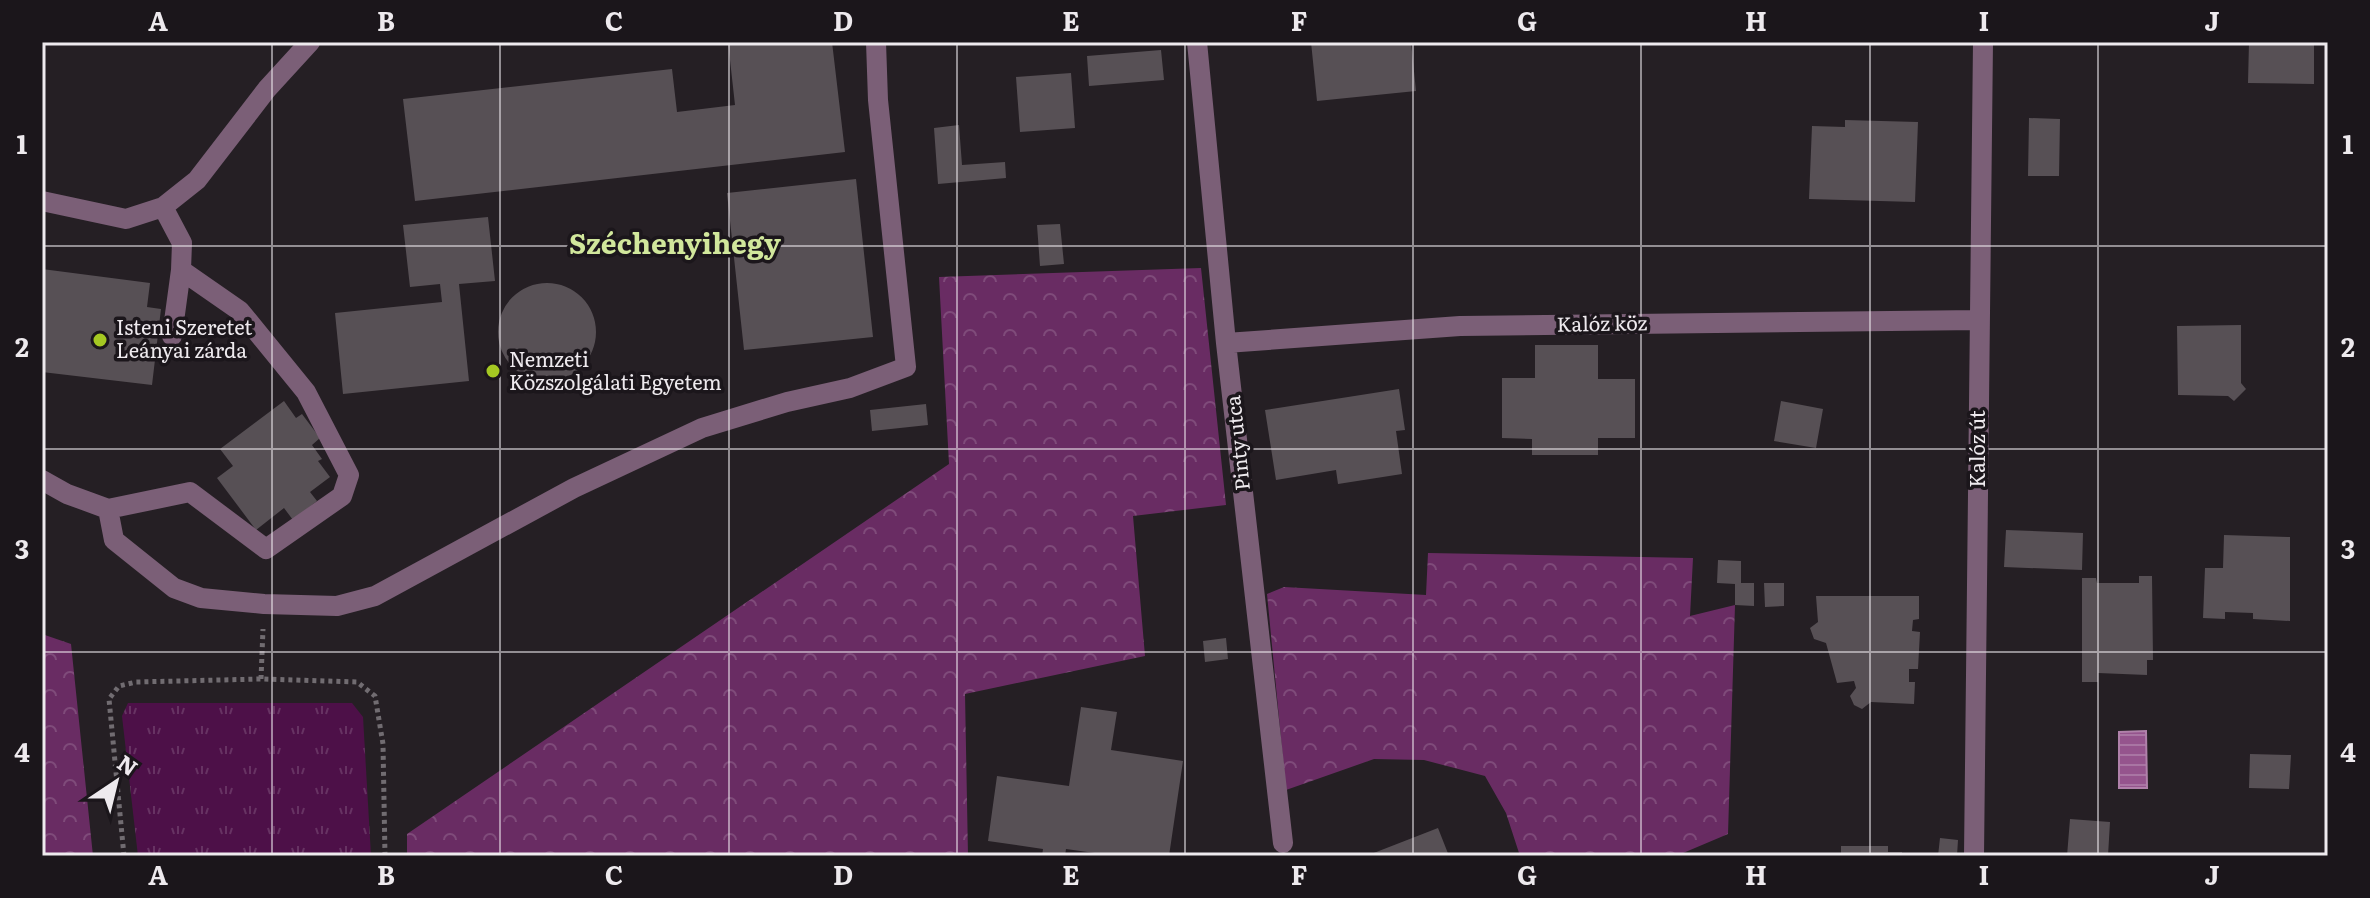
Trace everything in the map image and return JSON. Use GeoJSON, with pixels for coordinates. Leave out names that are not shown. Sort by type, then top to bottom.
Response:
{"type":"FeatureCollection","features":[{"type":"Feature","properties":{"kind":"street"},"geometry":{"type":"LineString","coordinates":[[42,201],[126,219],[163,207],[197,180],[267,89],[310,42]]}},
{"type":"Feature","properties":{"kind":"street"},"geometry":{"type":"LineString","coordinates":[[108,509],[114,540],[174,588],[201,598],[337,606],[375,596],[574,488],[702,428],[787,402],[850,388],[906,367],[878,100],[876,42]]}},
{"type":"Feature","properties":{"kind":"street","name":"Pinty utca"},"geometry":{"type":"LineString","coordinates":[[1197,42],[1226,343],[1283,843]]}},
{"type":"Feature","properties":{"kind":"street","name":"Kalóz út"},"geometry":{"type":"LineString","coordinates":[[1974,856],[1983,42]]}},
{"type":"Feature","properties":{"kind":"street"},"geometry":{"type":"LineString","coordinates":[[163,207],[182,243],[172,336]]}},
{"type":"Feature","properties":{"kind":"street"},"geometry":{"type":"LineString","coordinates":[[42,480],[67,494],[108,509],[190,492],[266,549],[342,496],[349,475],[306,392],[240,311],[181,270]]}},
{"type":"Feature","properties":{"kind":"street","name":"Kalóz köz"},"geometry":{"type":"LineString","coordinates":[[1226,343],[1460,326],[1979,320]]}},
{"type":"Feature","properties":{"kind":"path"},"geometry":{"type":"LineString","coordinates":[[261,679],[264,604]]}},
{"type":"Feature","properties":{"kind":"path"},"geometry":{"type":"LineString","coordinates":[[124,856],[109,699],[119,686],[136,682],[261,679],[357,682],[375,696],[383,744],[385,856]]}},
{"type":"Feature","properties":{"kind":"green space"},"geometry":{"type":"Polygon","coordinates":[[[1201,268],[1226,505],[1133,516],[1145,656],[965,694],[968,856],[407,856],[407,834],[949,464],[939,277],[1201,268]]]}},
{"type":"Feature","properties":{"kind":"green space"},"geometry":{"type":"Polygon","coordinates":[[[1428,553],[1693,558],[1690,616],[1735,605],[1728,834],[1676,856],[1520,856],[1506,813],[1485,776],[1424,760],[1374,759],[1286,790],[1267,594],[1284,587],[1426,595],[1428,553]]]}},
{"type":"Feature","properties":{"kind":"green space"},"geometry":{"type":"Polygon","coordinates":[[[42,634],[71,644],[93,856],[42,856],[42,634]]]}},
{"type":"Feature","properties":{"kind":"green space"},"geometry":{"type":"Polygon","coordinates":[[[128,703],[352,703],[363,717],[371,856],[138,856],[122,716],[128,703]]]}},
{"type":"Feature","properties":{"kind":"shaded area"},"geometry":{"type":"Polygon","coordinates":[[[2146,731],[2147,788],[2119,788],[2119,732],[2146,731]]]}},
{"type":"Feature","properties":{"kind":"building"},"geometry":{"type":"Polygon","coordinates":[[[728,42],[832,42],[845,152],[415,201],[403,99],[672,69],[677,112],[735,105],[728,42]]]}},
{"type":"Feature","properties":{"kind":"building"},"geometry":{"type":"Polygon","coordinates":[[[1311,42],[1411,42],[1416,91],[1317,101],[1311,42]]]}},
{"type":"Feature","properties":{"kind":"building"},"geometry":{"type":"Polygon","coordinates":[[[2249,42],[2314,42],[2314,84],[2248,83],[2249,42]]]}},
{"type":"Feature","properties":{"kind":"building"},"geometry":{"type":"Polygon","coordinates":[[[1161,50],[1164,80],[1089,86],[1087,56],[1161,50]]]}},
{"type":"Feature","properties":{"kind":"building"},"geometry":{"type":"Polygon","coordinates":[[[1071,73],[1075,128],[1020,132],[1016,77],[1071,73]]]}},
{"type":"Feature","properties":{"kind":"building"},"geometry":{"type":"Polygon","coordinates":[[[2029,118],[2060,119],[2059,176],[2028,176],[2029,118]]]}},
{"type":"Feature","properties":{"kind":"building"},"geometry":{"type":"Polygon","coordinates":[[[1845,120],[1918,122],[1915,202],[1809,199],[1812,126],[1845,127],[1845,120]]]}},
{"type":"Feature","properties":{"kind":"building"},"geometry":{"type":"Polygon","coordinates":[[[959,125],[962,165],[1005,162],[1006,178],[938,184],[934,128],[959,125]]]}},
{"type":"Feature","properties":{"kind":"building"},"geometry":{"type":"Polygon","coordinates":[[[856,179],[873,337],[744,350],[727,193],[856,179]]]}},
{"type":"Feature","properties":{"kind":"building"},"geometry":{"type":"Polygon","coordinates":[[[488,217],[495,281],[459,284],[469,381],[343,394],[335,313],[442,302],[440,284],[410,287],[403,225],[488,217]]]}},
{"type":"Feature","properties":{"kind":"building"},"geometry":{"type":"Polygon","coordinates":[[[1060,224],[1064,264],[1040,266],[1037,225],[1060,224]]]}},
{"type":"Feature","properties":{"kind":"building","name":"Isteni Szeretet Leányai zárda"},"geometry":{"type":"Polygon","coordinates":[[[42,269],[150,283],[147,307],[161,309],[152,385],[42,372],[42,269]]]}},
{"type":"Feature","properties":{"kind":"building"},"geometry":{"type":"Polygon","coordinates":[[[547,283],[566,287],[582,297],[592,313],[596,332],[592,351],[582,367],[566,377],[547,381],[528,377],[512,367],[502,351],[498,332],[502,313],[512,297],[528,287],[547,283]]]}},
{"type":"Feature","properties":{"kind":"building"},"geometry":{"type":"Polygon","coordinates":[[[2241,325],[2241,383],[2246,389],[2234,401],[2228,396],[2178,395],[2177,326],[2241,325]]]}},
{"type":"Feature","properties":{"kind":"building"},"geometry":{"type":"Polygon","coordinates":[[[1535,345],[1598,345],[1598,379],[1635,379],[1635,438],[1598,438],[1598,455],[1532,455],[1532,439],[1502,438],[1502,378],[1535,378],[1535,345]]]}},
{"type":"Feature","properties":{"kind":"building"},"geometry":{"type":"Polygon","coordinates":[[[1399,389],[1405,430],[1396,431],[1402,474],[1338,484],[1336,470],[1276,480],[1265,410],[1399,389]]]}},
{"type":"Feature","properties":{"kind":"building"},"geometry":{"type":"Polygon","coordinates":[[[284,401],[296,418],[302,414],[320,438],[312,445],[322,459],[318,461],[330,477],[310,492],[317,501],[293,520],[284,508],[256,530],[217,478],[233,466],[220,449],[284,401]]]}},
{"type":"Feature","properties":{"kind":"building"},"geometry":{"type":"Polygon","coordinates":[[[1781,401],[1823,409],[1816,448],[1774,441],[1781,401]]]}},
{"type":"Feature","properties":{"kind":"building"},"geometry":{"type":"Polygon","coordinates":[[[926,404],[928,425],[872,431],[870,410],[926,404]]]}},
{"type":"Feature","properties":{"kind":"building"},"geometry":{"type":"Polygon","coordinates":[[[2006,530],[2083,533],[2082,570],[2004,567],[2006,530]]]}},
{"type":"Feature","properties":{"kind":"building"},"geometry":{"type":"Polygon","coordinates":[[[2224,535],[2290,537],[2290,621],[2253,619],[2253,613],[2225,612],[2225,619],[2203,618],[2205,568],[2223,568],[2224,535]]]}},
{"type":"Feature","properties":{"kind":"building"},"geometry":{"type":"Polygon","coordinates":[[[1718,560],[1741,561],[1741,583],[1754,583],[1754,606],[1735,605],[1735,584],[1717,583],[1718,560]]]}},
{"type":"Feature","properties":{"kind":"building"},"geometry":{"type":"Polygon","coordinates":[[[2139,576],[2152,576],[2153,660],[2147,660],[2147,675],[2098,673],[2098,682],[2082,682],[2082,578],[2096,578],[2097,583],[2139,583],[2139,576]]]}},
{"type":"Feature","properties":{"kind":"building"},"geometry":{"type":"Polygon","coordinates":[[[1764,583],[1784,583],[1784,606],[1765,607],[1764,583]]]}},
{"type":"Feature","properties":{"kind":"building"},"geometry":{"type":"Polygon","coordinates":[[[1816,596],[1919,596],[1919,619],[1913,620],[1912,631],[1920,632],[1918,669],[1909,669],[1909,682],[1915,682],[1914,704],[1871,702],[1862,709],[1854,705],[1850,696],[1856,688],[1854,681],[1837,683],[1826,643],[1814,639],[1810,628],[1818,622],[1816,596]]]}},
{"type":"Feature","properties":{"kind":"building"},"geometry":{"type":"Polygon","coordinates":[[[1226,638],[1228,659],[1205,662],[1203,641],[1226,638]]]}},
{"type":"Feature","properties":{"kind":"building"},"geometry":{"type":"Polygon","coordinates":[[[1081,707],[1117,712],[1111,750],[1183,761],[1169,856],[1116,856],[1066,849],[1065,856],[1042,856],[1043,849],[988,841],[997,776],[1069,786],[1081,707]]]}},
{"type":"Feature","properties":{"kind":"building"},"geometry":{"type":"Polygon","coordinates":[[[2250,754],[2291,755],[2289,789],[2249,788],[2250,754]]]}},
{"type":"Feature","properties":{"kind":"building"},"geometry":{"type":"Polygon","coordinates":[[[2070,819],[2110,822],[2108,856],[2067,856],[2070,819]]]}},
{"type":"Feature","properties":{"kind":"building"},"geometry":{"type":"Polygon","coordinates":[[[1438,828],[1449,856],[1366,856],[1438,828]]]}},
{"type":"Feature","properties":{"kind":"building"},"geometry":{"type":"Polygon","coordinates":[[[1940,838],[1958,840],[1957,856],[1938,856],[1940,838]]]}},
{"type":"Feature","properties":{"kind":"building"},"geometry":{"type":"Polygon","coordinates":[[[1841,846],[1888,846],[1888,852],[1902,852],[1902,856],[1841,856],[1841,846]]]}},
{"type":"Feature","properties":{"kind":"place","name":"Isteni Szeretet Leányai zárda"},"geometry":{"type":"Point","coordinates":[100,340]}},
{"type":"Feature","properties":{"kind":"place","name":"Nemzeti Közszolgálati Egyetem"},"geometry":{"type":"Point","coordinates":[493,371]}},
{"type":"Feature","properties":{"kind":"district","name":"Széchenyihegy"},"geometry":{"type":"Point","coordinates":[675,244]}}]}
